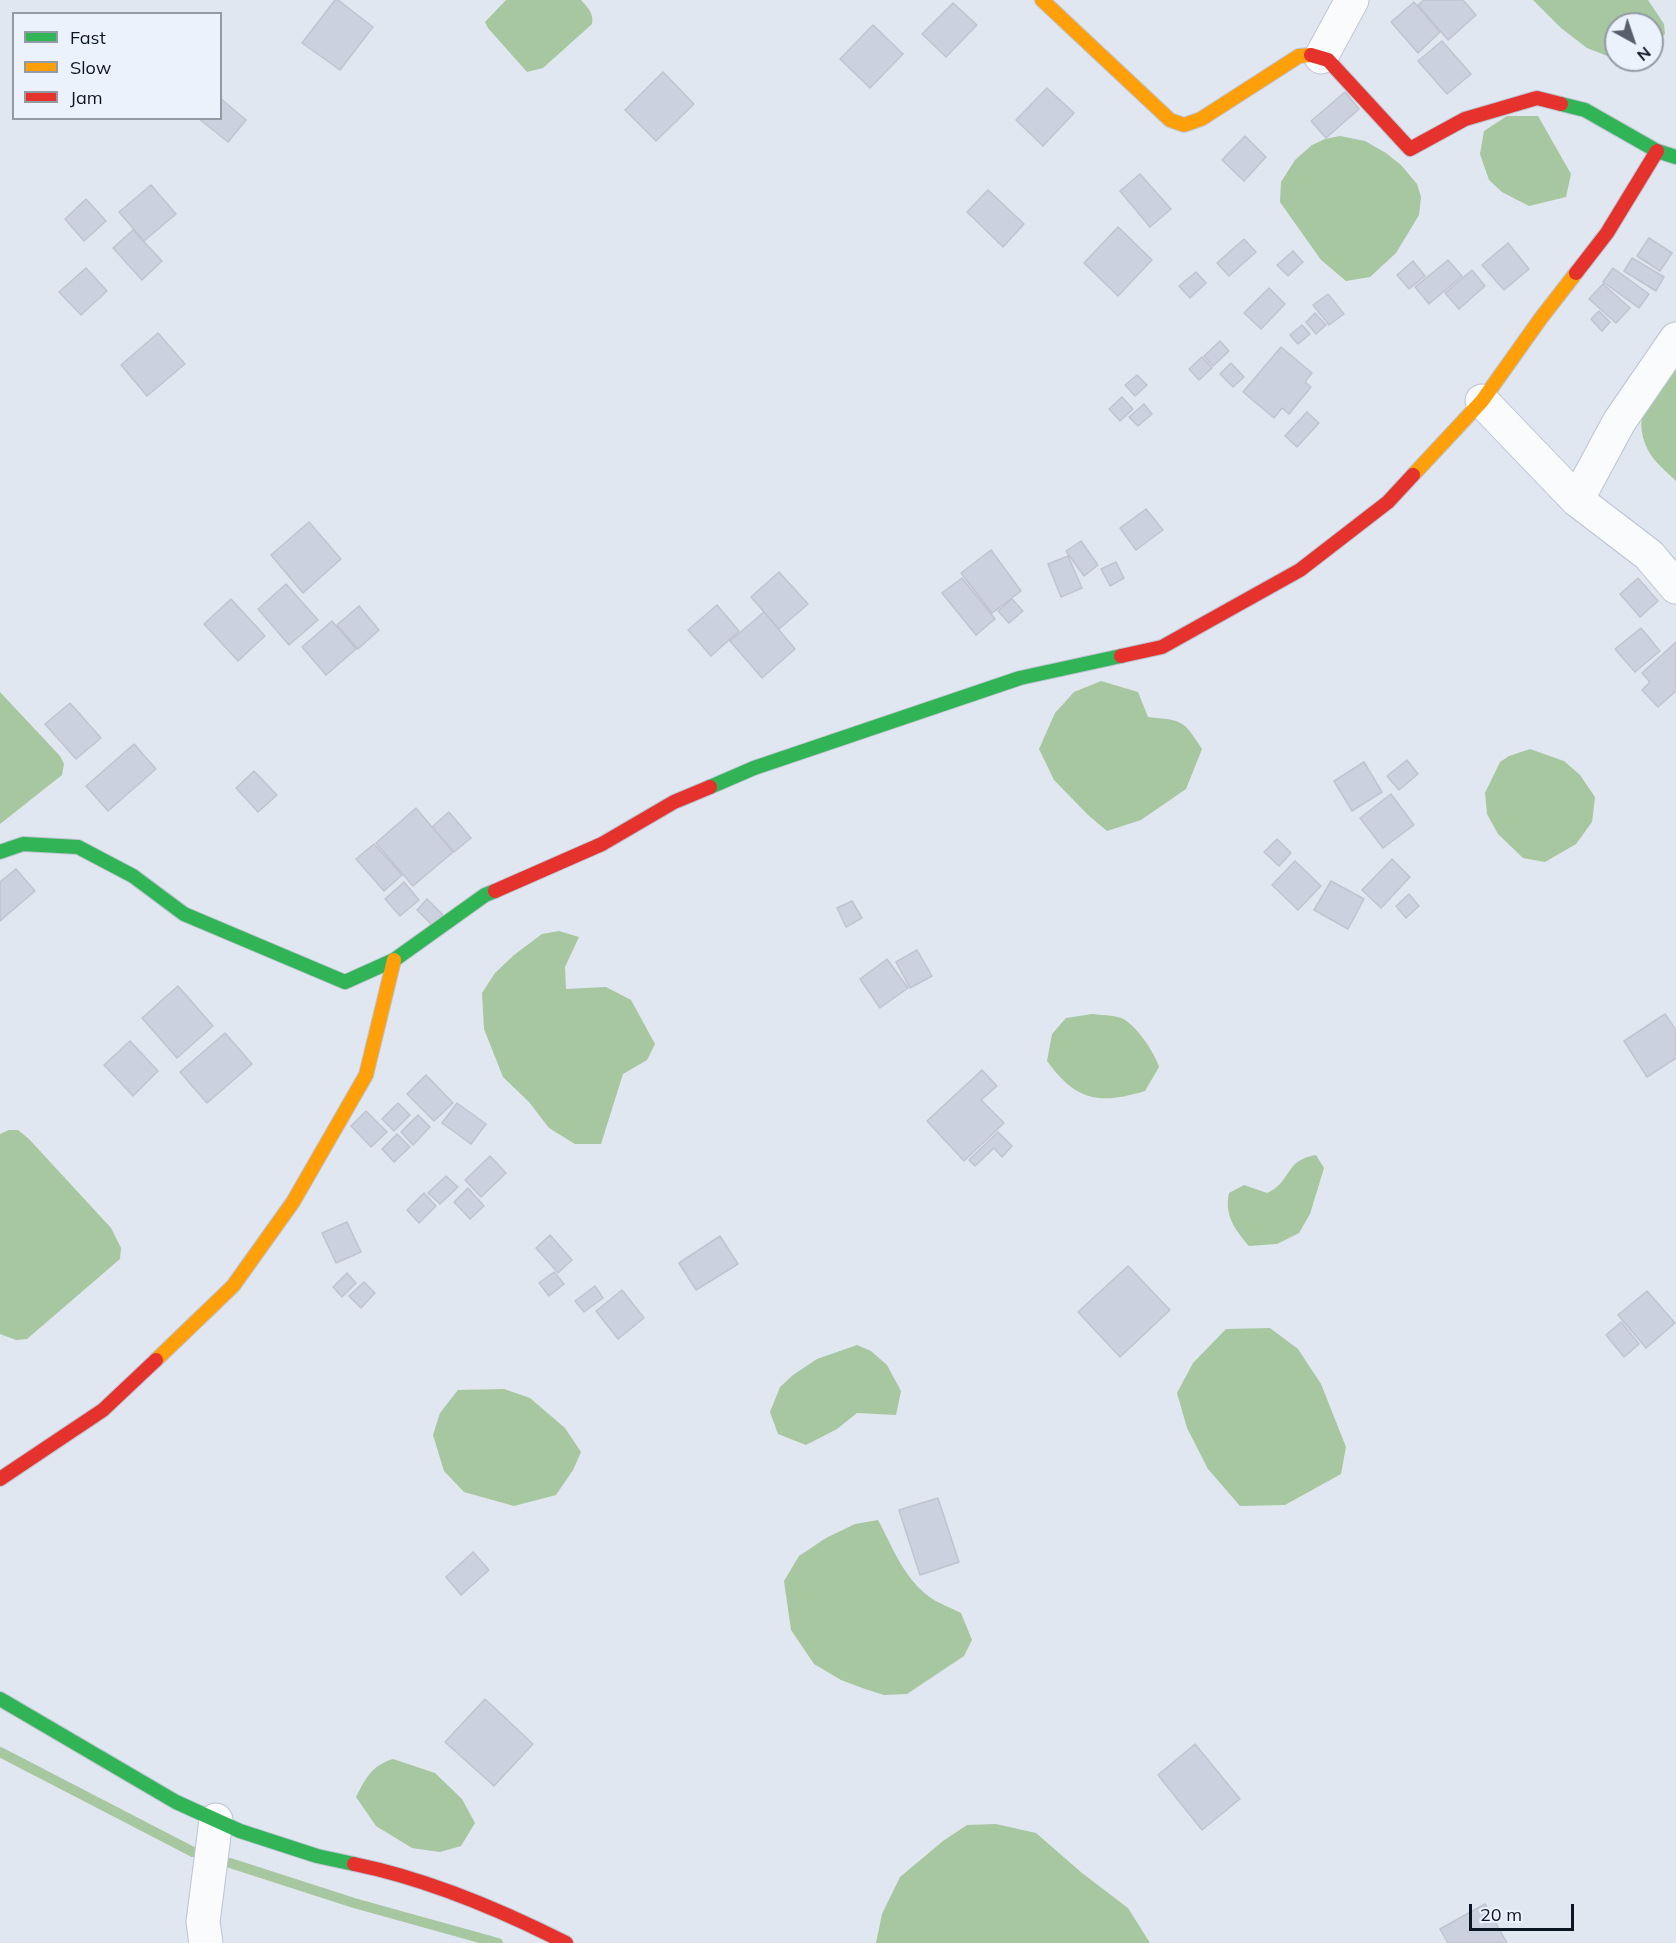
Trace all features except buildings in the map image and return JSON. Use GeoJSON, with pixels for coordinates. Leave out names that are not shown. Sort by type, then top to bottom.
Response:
{"type":"FeatureCollection","features":[{"type":"Feature","properties":{"kind":"street"},"geometry":{"type":"LineString","coordinates":[[1042,0],[1170,120],[1184,125],[1201,119],[1299,56],[1315,55],[1328,60],[1410,149],[1465,119],[1537,98],[1585,110],[1657,151],[1676,157]]}},
{"type":"Feature","properties":{"kind":"street"},"geometry":{"type":"LineString","coordinates":[[1321,57],[1352,0]]}},
{"type":"Feature","properties":{"kind":"street"},"geometry":{"type":"LineString","coordinates":[[0,852],[23,844],[78,847],[133,876],[184,914],[345,982],[394,960],[485,895],[602,844],[674,802],[753,768],[1020,678],[1162,647],[1300,570],[1388,502],[1482,401],[1541,318],[1607,232],[1657,151]]}},
{"type":"Feature","properties":{"kind":"street"},"geometry":{"type":"LineString","coordinates":[[1577,500],[1619,422],[1676,339]]}},
{"type":"Feature","properties":{"kind":"street"},"geometry":{"type":"LineString","coordinates":[[1482,401],[1577,500],[1649,555],[1676,587]]}},
{"type":"Feature","properties":{"kind":"street"},"geometry":{"type":"LineString","coordinates":[[0,1479],[103,1410],[233,1286],[292,1202],[366,1075],[394,960]]}},
{"type":"Feature","properties":{"kind":"street"},"geometry":{"type":"LineString","coordinates":[[0,1699],[176,1802],[240,1831],[317,1856],[395,1872],[513,1916],[566,1943]]}},
{"type":"Feature","properties":{"kind":"street"},"geometry":{"type":"LineString","coordinates":[[206,1943],[203,1922],[216,1820]]}},
{"type":"Feature","properties":{"kind":"shaded area"},"geometry":{"type":"Polygon","coordinates":[[[506,0],[581,0],[591,14],[592,24],[543,68],[527,72],[485,22],[506,0]]]}},
{"type":"Feature","properties":{"kind":"shaded area"},"geometry":{"type":"Polygon","coordinates":[[[1533,0],[1648,0],[1656,12],[1604,12],[1604,55],[1587,48],[1561,28],[1533,0]]]}},
{"type":"Feature","properties":{"kind":"shaded area"},"geometry":{"type":"Polygon","coordinates":[[[1507,116],[1538,116],[1571,174],[1566,197],[1529,206],[1502,192],[1489,180],[1480,154],[1484,131],[1507,116]]]}},
{"type":"Feature","properties":{"kind":"shaded area"},"geometry":{"type":"Polygon","coordinates":[[[1340,136],[1365,141],[1386,153],[1401,165],[1417,184],[1421,197],[1419,215],[1396,253],[1370,277],[1346,281],[1321,260],[1280,202],[1281,182],[1295,160],[1312,145],[1340,136]]]}},
{"type":"Feature","properties":{"kind":"shaded area"},"geometry":{"type":"Polygon","coordinates":[[[1676,363],[1676,481],[1650,454],[1641,424],[1647,403],[1676,363]]]}},
{"type":"Feature","properties":{"kind":"shaded area"},"geometry":{"type":"Polygon","coordinates":[[[1101,681],[1138,692],[1148,717],[1181,723],[1190,731],[1202,749],[1186,789],[1141,820],[1107,831],[1054,780],[1039,749],[1055,713],[1074,692],[1101,681]]]}},
{"type":"Feature","properties":{"kind":"shaded area"},"geometry":{"type":"Polygon","coordinates":[[[0,692],[60,756],[64,764],[62,775],[0,824],[0,692]]]}},
{"type":"Feature","properties":{"kind":"shaded area"},"geometry":{"type":"Polygon","coordinates":[[[1530,749],[1564,761],[1580,775],[1595,797],[1592,822],[1576,844],[1545,862],[1523,858],[1498,834],[1487,814],[1485,793],[1500,762],[1509,756],[1530,749]]]}},
{"type":"Feature","properties":{"kind":"shaded area"},"geometry":{"type":"Polygon","coordinates":[[[559,931],[579,937],[565,967],[566,989],[606,987],[631,1000],[655,1044],[647,1060],[623,1074],[601,1144],[575,1144],[549,1128],[529,1102],[503,1077],[484,1029],[482,993],[495,973],[542,934],[559,931]]]}},
{"type":"Feature","properties":{"kind":"shaded area"},"geometry":{"type":"Polygon","coordinates":[[[1092,1014],[1121,1018],[1144,1039],[1159,1067],[1145,1091],[1114,1098],[1090,1096],[1068,1085],[1047,1061],[1052,1034],[1066,1018],[1092,1014]]]}},
{"type":"Feature","properties":{"kind":"shaded area"},"geometry":{"type":"Polygon","coordinates":[[[9,1130],[18,1130],[29,1139],[111,1228],[121,1248],[120,1259],[27,1339],[16,1340],[0,1334],[0,1134],[9,1130]]]}},
{"type":"Feature","properties":{"kind":"shaded area"},"geometry":{"type":"Polygon","coordinates":[[[1316,1155],[1324,1168],[1310,1214],[1299,1233],[1277,1244],[1249,1246],[1239,1234],[1229,1215],[1229,1193],[1244,1185],[1267,1193],[1281,1183],[1298,1162],[1316,1155]]]}},
{"type":"Feature","properties":{"kind":"shaded area"},"geometry":{"type":"Polygon","coordinates":[[[1270,1328],[1298,1349],[1321,1384],[1346,1447],[1341,1474],[1285,1505],[1240,1506],[1208,1469],[1187,1428],[1177,1393],[1193,1363],[1226,1329],[1270,1328]]]}},
{"type":"Feature","properties":{"kind":"shaded area"},"geometry":{"type":"Polygon","coordinates":[[[857,1345],[871,1351],[887,1365],[901,1391],[896,1415],[857,1413],[837,1429],[806,1445],[778,1434],[770,1412],[780,1387],[817,1359],[857,1345]]]}},
{"type":"Feature","properties":{"kind":"shaded area"},"geometry":{"type":"Polygon","coordinates":[[[504,1389],[530,1398],[565,1428],[581,1452],[573,1470],[556,1495],[514,1506],[464,1492],[444,1471],[433,1435],[440,1413],[458,1390],[504,1389]]]}},
{"type":"Feature","properties":{"kind":"shaded area"},"geometry":{"type":"Polygon","coordinates":[[[878,1520],[913,1582],[931,1598],[961,1613],[972,1640],[964,1656],[907,1694],[884,1695],[841,1680],[814,1664],[791,1630],[784,1581],[799,1556],[826,1538],[855,1524],[878,1520]]]}},
{"type":"Feature","properties":{"kind":"shaded area"},"geometry":{"type":"Polygon","coordinates":[[[393,1759],[435,1773],[462,1799],[475,1823],[461,1846],[440,1852],[412,1848],[376,1826],[356,1797],[366,1778],[374,1769],[393,1759]]]}},
{"type":"Feature","properties":{"kind":"shaded area"},"geometry":{"type":"Polygon","coordinates":[[[996,1824],[1036,1833],[1082,1873],[1128,1908],[1150,1943],[876,1943],[882,1914],[900,1877],[943,1841],[967,1825],[996,1824]]]}},
{"type":"Feature","properties":{"kind":"waterway"},"geometry":{"type":"LineString","coordinates":[[0,1752],[193,1852]]}},
{"type":"Feature","properties":{"kind":"waterway"},"geometry":{"type":"LineString","coordinates":[[230,1863],[354,1903],[498,1943]]}},
{"type":"Feature","properties":{"kind":"traffic: fast"},"geometry":{"type":"LineString","coordinates":[[1561,104],[1585,110],[1657,151],[1676,157]]}},
{"type":"Feature","properties":{"kind":"traffic: fast"},"geometry":{"type":"LineString","coordinates":[[710,787],[754,768],[1020,678],[1121,656]]}},
{"type":"Feature","properties":{"kind":"traffic: fast"},"geometry":{"type":"LineString","coordinates":[[0,852],[23,844],[78,847],[133,876],[184,914],[345,982],[394,960],[485,895],[495,891]]}},
{"type":"Feature","properties":{"kind":"traffic: fast"},"geometry":{"type":"LineString","coordinates":[[0,1699],[176,1802],[240,1831],[317,1856],[354,1864]]}},
{"type":"Feature","properties":{"kind":"traffic: slow"},"geometry":{"type":"LineString","coordinates":[[1042,0],[1170,120],[1184,125],[1201,119],[1299,56],[1311,55]]}},
{"type":"Feature","properties":{"kind":"traffic: slow"},"geometry":{"type":"LineString","coordinates":[[1413,475],[1482,401],[1576,273]]}},
{"type":"Feature","properties":{"kind":"traffic: slow"},"geometry":{"type":"LineString","coordinates":[[156,1360],[233,1286],[293,1202],[366,1075],[394,960]]}},
{"type":"Feature","properties":{"kind":"traffic: jam"},"geometry":{"type":"LineString","coordinates":[[1311,55],[1328,60],[1410,149],[1465,119],[1537,98],[1561,104]]}},
{"type":"Feature","properties":{"kind":"traffic: jam"},"geometry":{"type":"LineString","coordinates":[[1576,273],[1607,233],[1657,151]]}},
{"type":"Feature","properties":{"kind":"traffic: jam"},"geometry":{"type":"LineString","coordinates":[[1121,656],[1162,647],[1300,570],[1388,502],[1413,475]]}},
{"type":"Feature","properties":{"kind":"traffic: jam"},"geometry":{"type":"LineString","coordinates":[[495,891],[602,844],[674,802],[710,787]]}},
{"type":"Feature","properties":{"kind":"traffic: jam"},"geometry":{"type":"LineString","coordinates":[[0,1479],[103,1410],[156,1360]]}},
{"type":"Feature","properties":{"kind":"traffic: jam"},"geometry":{"type":"LineString","coordinates":[[354,1864],[382,1870],[463,1896],[566,1943]]}}]}
